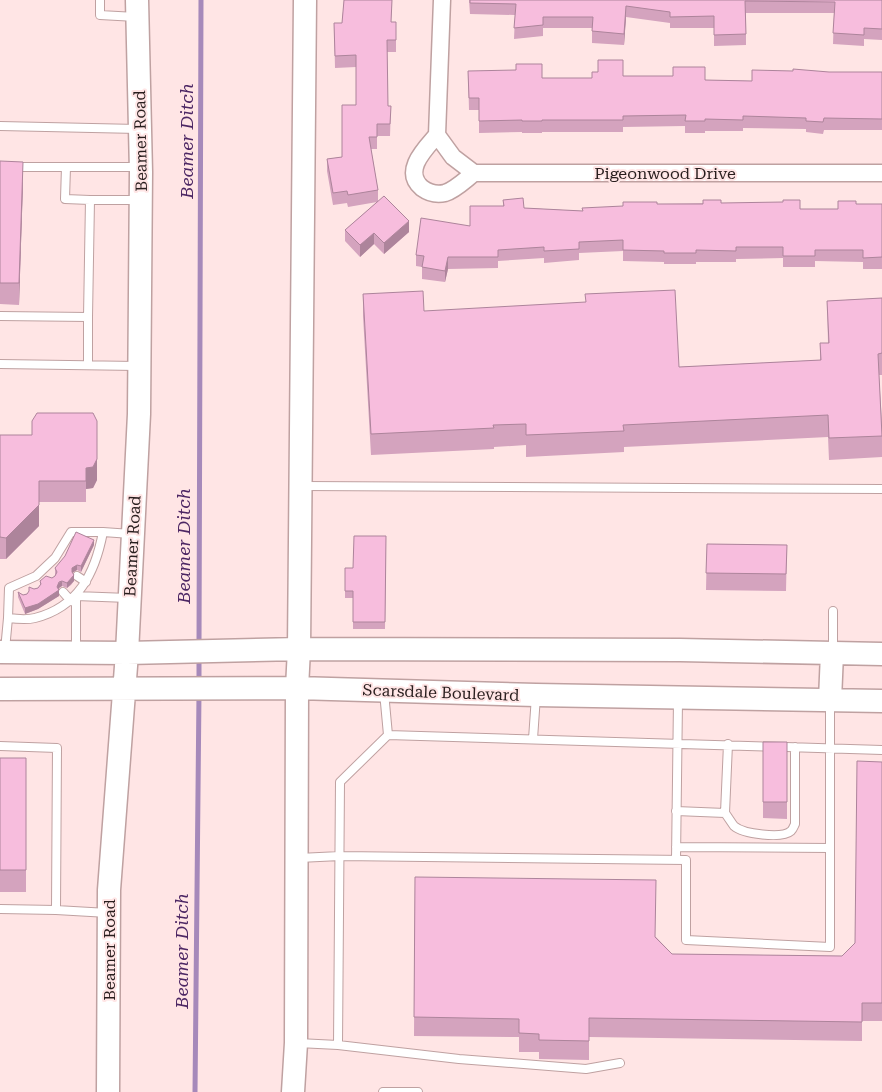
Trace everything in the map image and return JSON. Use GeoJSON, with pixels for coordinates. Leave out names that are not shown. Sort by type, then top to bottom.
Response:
{"type":"FeatureCollection","features":[{"type":"Feature","properties":{"kind":"main road"},"geometry":{"type":"LineString","coordinates":[[293,1092],[296,1043],[297,858],[287,688],[288,649],[300,486],[305,0]]}},
{"type":"Feature","properties":{"kind":"main road","name":"Beamer Road"},"geometry":{"type":"LineString","coordinates":[[108,1092],[109,890],[132,689],[127,654],[139,414],[141,167],[138,9]]}},
{"type":"Feature","properties":{"kind":"main road"},"geometry":{"type":"LineString","coordinates":[[3,652],[127,654],[288,649],[882,654]]}},
{"type":"Feature","properties":{"kind":"main road"},"geometry":{"type":"LineString","coordinates":[[830,700],[832,653]]}},
{"type":"Feature","properties":{"kind":"main road","name":"Scarsdale Boulevard"},"geometry":{"type":"LineString","coordinates":[[0,689],[287,688],[536,695],[882,701]]}},
{"type":"Feature","properties":{"kind":"street"},"geometry":{"type":"LineString","coordinates":[[437,135],[453,157],[474,173],[446,193],[437,194],[428,192],[420,187],[414,170],[416,160],[437,135],[442,0]]}},
{"type":"Feature","properties":{"kind":"street","name":"Pigeonwood Drive"},"geometry":{"type":"LineString","coordinates":[[474,173],[882,173]]}},
{"type":"Feature","properties":{"kind":"lane"},"geometry":{"type":"LineString","coordinates":[[100,0],[100,15],[138,9]]}},
{"type":"Feature","properties":{"kind":"lane"},"geometry":{"type":"LineString","coordinates":[[0,126],[140,129]]}},
{"type":"Feature","properties":{"kind":"lane"},"geometry":{"type":"LineString","coordinates":[[0,166],[141,167]]}},
{"type":"Feature","properties":{"kind":"lane"},"geometry":{"type":"LineString","coordinates":[[66,167],[65,199],[141,200]]}},
{"type":"Feature","properties":{"kind":"lane"},"geometry":{"type":"LineString","coordinates":[[88,365],[90,200]]}},
{"type":"Feature","properties":{"kind":"lane"},"geometry":{"type":"LineString","coordinates":[[0,316],[88,317]]}},
{"type":"Feature","properties":{"kind":"lane"},"geometry":{"type":"LineString","coordinates":[[0,364],[139,366]]}},
{"type":"Feature","properties":{"kind":"lane"},"geometry":{"type":"LineString","coordinates":[[300,486],[882,489]]}},
{"type":"Feature","properties":{"kind":"lane"},"geometry":{"type":"LineString","coordinates":[[3,652],[8,618],[9,588],[20,586],[45,572],[62,548],[71,540],[71,532],[133,534]]}},
{"type":"Feature","properties":{"kind":"lane"},"geometry":{"type":"LineString","coordinates":[[76,652],[73,599],[86,582],[91,561],[103,532]]}},
{"type":"Feature","properties":{"kind":"lane"},"geometry":{"type":"LineString","coordinates":[[62,548],[71,552]]}},
{"type":"Feature","properties":{"kind":"lane"},"geometry":{"type":"LineString","coordinates":[[54,560],[62,565]]}},
{"type":"Feature","properties":{"kind":"lane"},"geometry":{"type":"LineString","coordinates":[[77,576],[86,582]]}},
{"type":"Feature","properties":{"kind":"lane"},"geometry":{"type":"LineString","coordinates":[[63,592],[73,599]]}},
{"type":"Feature","properties":{"kind":"lane"},"geometry":{"type":"LineString","coordinates":[[8,618],[32,616],[73,599],[130,598]]}},
{"type":"Feature","properties":{"kind":"lane"},"geometry":{"type":"LineString","coordinates":[[832,653],[833,610]]}},
{"type":"Feature","properties":{"kind":"lane"},"geometry":{"type":"LineString","coordinates":[[384,691],[388,735]]}},
{"type":"Feature","properties":{"kind":"lane"},"geometry":{"type":"LineString","coordinates":[[533,739],[536,695]]}},
{"type":"Feature","properties":{"kind":"lane"},"geometry":{"type":"LineString","coordinates":[[676,860],[678,698]]}},
{"type":"Feature","properties":{"kind":"lane"},"geometry":{"type":"LineString","coordinates":[[297,858],[340,856],[686,860],[686,940],[830,947],[830,700]]}},
{"type":"Feature","properties":{"kind":"lane"},"geometry":{"type":"LineString","coordinates":[[338,1045],[340,782],[388,735],[882,750]]}},
{"type":"Feature","properties":{"kind":"lane"},"geometry":{"type":"LineString","coordinates":[[728,744],[725,812],[734,825],[743,831],[754,834],[785,834],[792,830],[795,824],[795,746]]}},
{"type":"Feature","properties":{"kind":"lane"},"geometry":{"type":"LineString","coordinates":[[0,746],[57,748],[56,910]]}},
{"type":"Feature","properties":{"kind":"lane"},"geometry":{"type":"LineString","coordinates":[[676,811],[725,812]]}},
{"type":"Feature","properties":{"kind":"lane"},"geometry":{"type":"LineString","coordinates":[[676,847],[830,848]]}},
{"type":"Feature","properties":{"kind":"lane"},"geometry":{"type":"LineString","coordinates":[[0,909],[108,913]]}},
{"type":"Feature","properties":{"kind":"lane"},"geometry":{"type":"LineString","coordinates":[[296,1043],[338,1045],[459,1059],[586,1069],[620,1063]]}},
{"type":"Feature","properties":{"kind":"lane"},"geometry":{"type":"LineString","coordinates":[[383,1092],[418,1092]]}},
{"type":"Feature","properties":{"kind":"building"},"geometry":{"type":"Polygon","coordinates":[[[344,0],[392,0],[391,22],[396,22],[396,40],[387,40],[388,106],[391,106],[390,124],[377,124],[377,137],[369,137],[378,190],[348,195],[347,191],[333,193],[327,159],[342,157],[342,105],[356,105],[356,55],[335,56],[334,23],[342,23],[344,0]]]}},
{"type":"Feature","properties":{"kind":"building"},"geometry":{"type":"Polygon","coordinates":[[[470,0],[882,0],[882,29],[864,28],[864,35],[833,33],[835,2],[745,1],[746,34],[714,35],[714,16],[670,17],[670,12],[626,6],[624,34],[592,31],[593,17],[543,17],[543,25],[514,28],[516,4],[470,3],[470,0]]]}},
{"type":"Feature","properties":{"kind":"building"},"geometry":{"type":"Polygon","coordinates":[[[598,60],[623,60],[623,76],[673,76],[673,67],[705,67],[705,80],[752,81],[752,70],[793,71],[793,69],[829,72],[882,72],[882,119],[824,118],[823,122],[806,121],[806,118],[743,116],[743,120],[705,119],[705,121],[685,121],[686,115],[623,116],[623,120],[479,121],[479,98],[469,98],[468,71],[516,70],[516,64],[542,64],[542,78],[592,78],[592,72],[598,72],[598,60]]]}},
{"type":"Feature","properties":{"kind":"building"},"geometry":{"type":"Polygon","coordinates":[[[0,161],[23,162],[19,283],[0,283],[0,161]]]}},
{"type":"Feature","properties":{"kind":"building"},"geometry":{"type":"Polygon","coordinates":[[[384,196],[409,221],[384,243],[374,233],[360,245],[345,230],[384,196]]]}},
{"type":"Feature","properties":{"kind":"building"},"geometry":{"type":"Polygon","coordinates":[[[523,198],[524,208],[583,211],[582,208],[623,206],[623,202],[703,204],[703,200],[721,200],[721,203],[800,200],[800,209],[838,209],[838,201],[856,201],[856,204],[882,204],[882,257],[863,258],[863,250],[815,250],[815,256],[783,256],[783,247],[736,247],[736,251],[696,250],[696,253],[664,253],[664,251],[623,250],[623,240],[579,242],[579,249],[544,251],[544,247],[498,250],[498,257],[448,257],[445,271],[422,267],[424,256],[416,255],[421,218],[470,226],[470,206],[504,206],[503,200],[523,198]]]}},
{"type":"Feature","properties":{"kind":"building"},"geometry":{"type":"Polygon","coordinates":[[[675,290],[679,367],[821,360],[820,343],[829,343],[827,301],[882,298],[882,353],[878,354],[882,436],[829,438],[828,415],[623,425],[624,431],[526,435],[526,424],[493,425],[494,428],[371,434],[363,294],[423,291],[424,311],[586,302],[585,294],[675,290]]]}},
{"type":"Feature","properties":{"kind":"building"},"geometry":{"type":"Polygon","coordinates":[[[37,413],[93,413],[97,421],[97,459],[93,467],[86,468],[86,481],[39,481],[39,505],[6,538],[0,537],[0,435],[32,435],[32,421],[37,413]]]}},
{"type":"Feature","properties":{"kind":"building"},"geometry":{"type":"Polygon","coordinates":[[[76,532],[94,540],[81,566],[77,565],[72,568],[74,575],[67,583],[59,582],[57,587],[59,590],[38,604],[25,608],[18,592],[23,595],[27,594],[29,587],[38,588],[41,584],[40,581],[46,576],[52,578],[55,576],[57,572],[55,568],[65,556],[76,532]]]}},
{"type":"Feature","properties":{"kind":"building"},"geometry":{"type":"Polygon","coordinates":[[[354,536],[386,536],[385,622],[353,622],[353,591],[345,591],[345,568],[353,568],[354,536]]]}},
{"type":"Feature","properties":{"kind":"building"},"geometry":{"type":"Polygon","coordinates":[[[707,544],[787,545],[786,574],[706,573],[707,544]]]}},
{"type":"Feature","properties":{"kind":"building"},"geometry":{"type":"Polygon","coordinates":[[[763,742],[787,742],[787,802],[763,802],[763,742]]]}},
{"type":"Feature","properties":{"kind":"building"},"geometry":{"type":"Polygon","coordinates":[[[0,758],[26,758],[26,870],[0,870],[0,758]]]}},
{"type":"Feature","properties":{"kind":"building"},"geometry":{"type":"Polygon","coordinates":[[[857,761],[882,762],[882,1003],[862,1003],[862,1022],[589,1018],[589,1041],[539,1040],[539,1034],[519,1033],[519,1019],[414,1017],[415,877],[656,880],[655,937],[672,954],[842,956],[855,943],[857,761]]]}},
{"type":"Feature","properties":{"kind":"waterway","name":"Beamer Ditch"},"geometry":{"type":"LineString","coordinates":[[199,647],[201,0]]}},
{"type":"Feature","properties":{"kind":"waterway","name":"Beamer Ditch"},"geometry":{"type":"LineString","coordinates":[[199,658],[199,682]]}},
{"type":"Feature","properties":{"kind":"waterway","name":"Beamer Ditch"},"geometry":{"type":"LineString","coordinates":[[195,1092],[199,693]]}}]}
